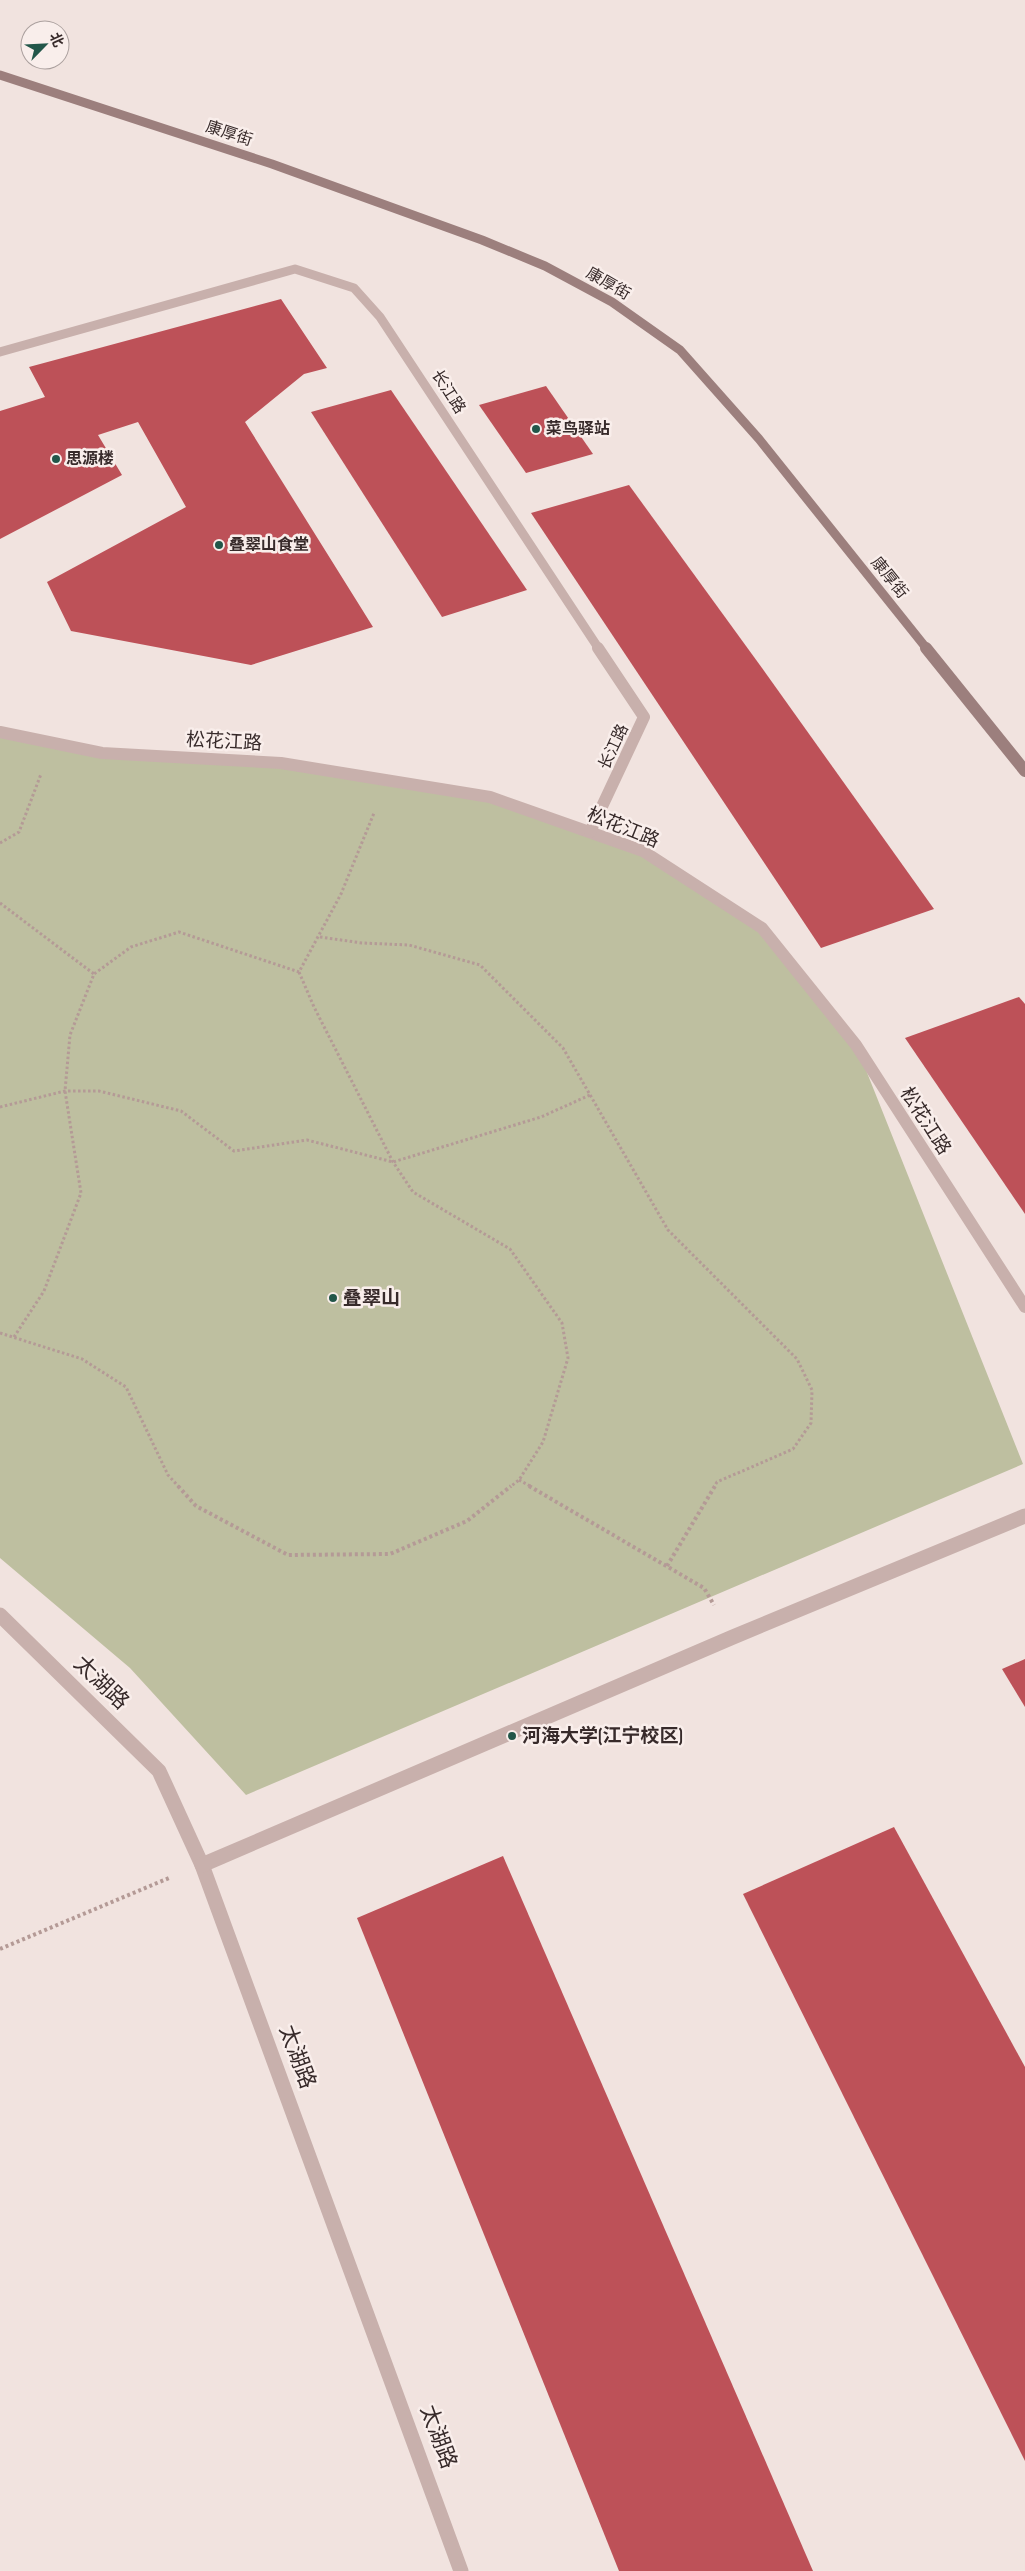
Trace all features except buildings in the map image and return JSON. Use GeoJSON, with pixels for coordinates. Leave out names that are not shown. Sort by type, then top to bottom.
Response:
{"type":"FeatureCollection","features":[{"type":"Feature","properties":{"kind":"main road","name":"康厚街"},"geometry":{"type":"LineString","coordinates":[[0,75],[272,164],[482,240],[545,266],[612,302],[680,350],[759,439],[1025,772]]}},
{"type":"Feature","properties":{"kind":"street","name":"长江路"},"geometry":{"type":"LineString","coordinates":[[0,352],[295,269],[354,288],[380,317],[644,717],[590,832]]}},
{"type":"Feature","properties":{"kind":"street","name":"松花江路"},"geometry":{"type":"LineString","coordinates":[[0,732],[102,753],[282,763],[490,797],[643,851],[762,928],[856,1046],[1025,1307]]}},
{"type":"Feature","properties":{"kind":"street"},"geometry":{"type":"LineString","coordinates":[[202,1865],[733,1637],[1025,1516]]}},
{"type":"Feature","properties":{"kind":"street","name":"太湖路"},"geometry":{"type":"LineString","coordinates":[[0,1615],[159,1771],[202,1865],[413,2435],[461,2571]]}},
{"type":"Feature","properties":{"kind":"path"},"geometry":{"type":"LineString","coordinates":[[0,843],[19,832],[52,743]]}},
{"type":"Feature","properties":{"kind":"path"},"geometry":{"type":"LineString","coordinates":[[299,972],[320,937],[356,865],[386,779]]}},
{"type":"Feature","properties":{"kind":"path"},"geometry":{"type":"LineString","coordinates":[[0,903],[94,974]]}},
{"type":"Feature","properties":{"kind":"path"},"geometry":{"type":"LineString","coordinates":[[0,1333],[82,1359],[126,1387],[168,1476],[196,1506],[288,1555],[390,1554],[467,1521],[519,1480],[544,1442],[568,1358],[562,1322],[510,1249],[413,1192],[393,1162],[314,1007],[299,972],[179,932],[131,948],[94,974],[70,1035],[66,1091],[81,1193],[44,1291],[14,1337]]}},
{"type":"Feature","properties":{"kind":"path"},"geometry":{"type":"LineString","coordinates":[[320,937],[362,943],[409,945],[480,965],[563,1048],[668,1230],[797,1358],[812,1390],[811,1423],[793,1449],[717,1482],[667,1566]]}},
{"type":"Feature","properties":{"kind":"path"},"geometry":{"type":"LineString","coordinates":[[0,1106],[66,1091],[99,1091],[181,1111],[234,1151],[307,1140],[393,1162],[540,1117],[590,1095]]}},
{"type":"Feature","properties":{"kind":"path"},"geometry":{"type":"LineString","coordinates":[[519,1480],[704,1588],[733,1637]]}},
{"type":"Feature","properties":{"kind":"path"},"geometry":{"type":"LineString","coordinates":[[0,1948],[202,1865]]}},
{"type":"Feature","properties":{"kind":"green space"},"geometry":{"type":"Polygon","coordinates":[[[0,732],[102,753],[281,763],[490,797],[643,851],[762,928],[856,1045],[1023,1464],[246,1795],[130,1668],[0,1558],[0,732]]]}},
{"type":"Feature","properties":{"kind":"place","name":"菜鸟驿站"},"geometry":{"type":"Point","coordinates":[536,429]}},
{"type":"Feature","properties":{"kind":"place","name":"思源楼"},"geometry":{"type":"Point","coordinates":[56,459]}},
{"type":"Feature","properties":{"kind":"place","name":"叠翠山食堂"},"geometry":{"type":"Point","coordinates":[219,545]}},
{"type":"Feature","properties":{"kind":"place","name":"叠翠山"},"geometry":{"type":"Point","coordinates":[333,1298]}},
{"type":"Feature","properties":{"kind":"place","name":"河海大学(江宁校区)"},"geometry":{"type":"Point","coordinates":[512,1736]}}]}
